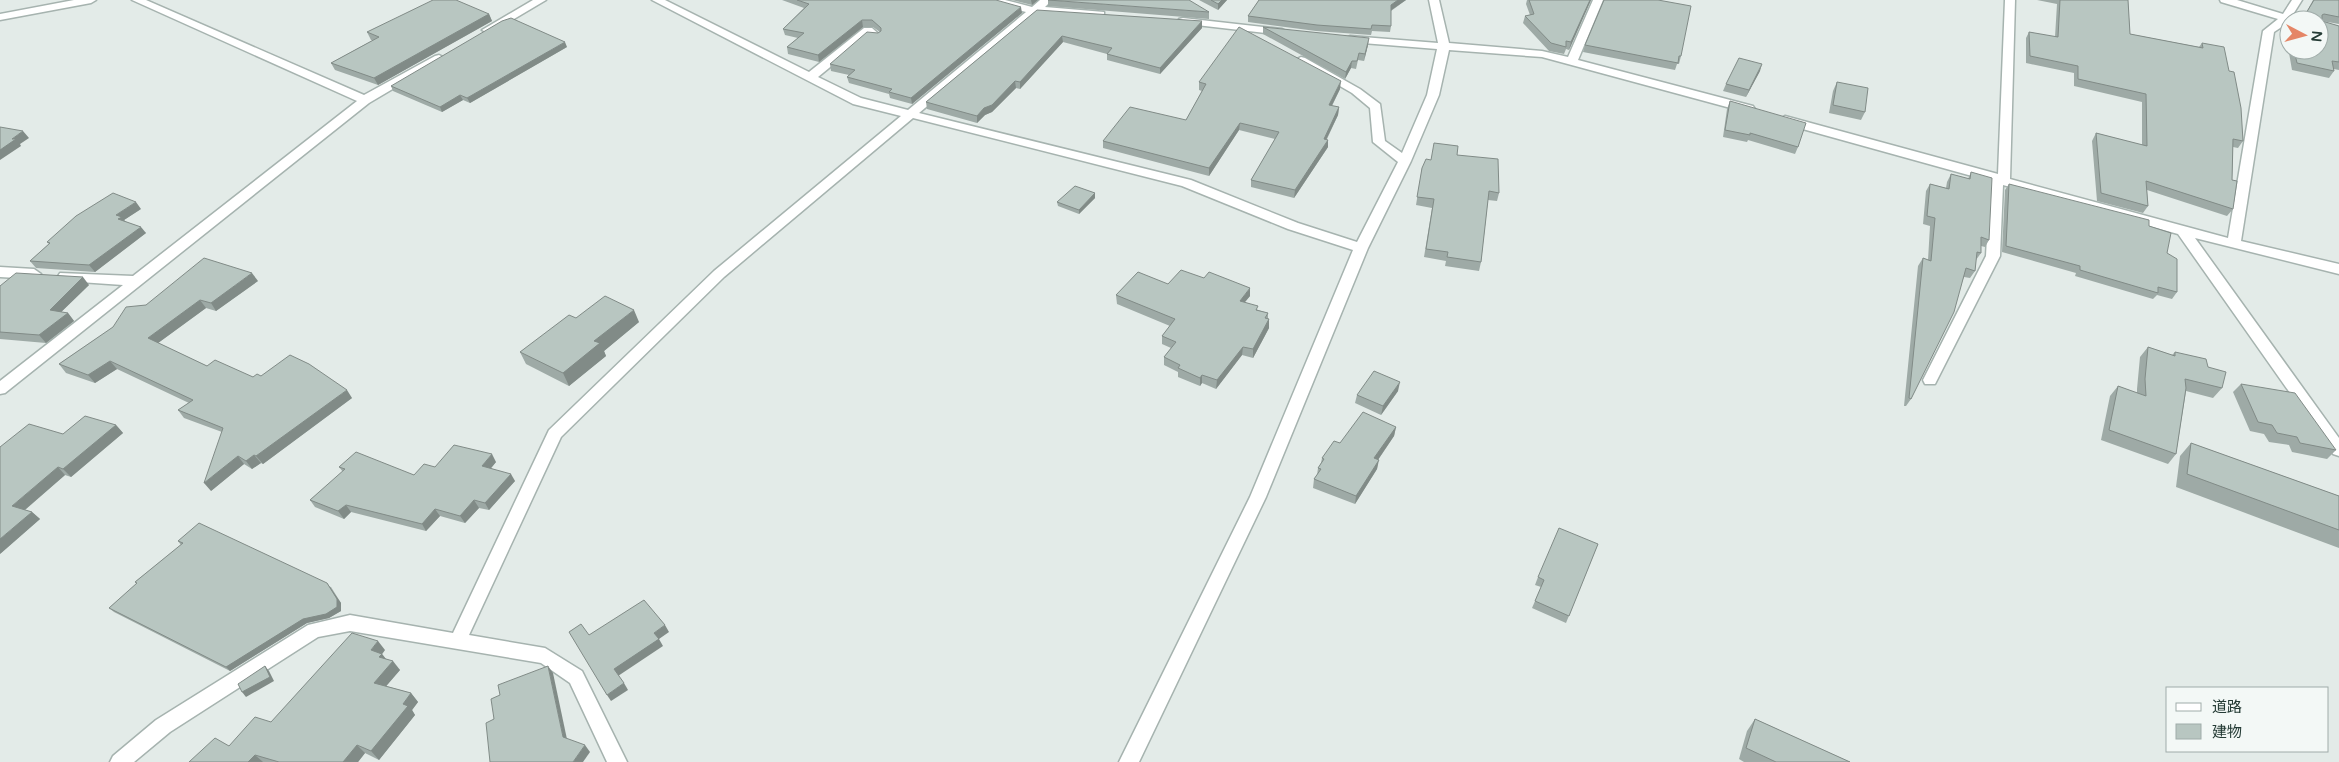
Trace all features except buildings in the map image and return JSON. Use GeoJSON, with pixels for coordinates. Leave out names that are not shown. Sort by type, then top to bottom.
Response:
{"type":"FeatureCollection","features":[{"type":"Feature","properties":{"kind":"street"},"geometry":{"type":"LineString","coordinates":[[0,17],[91,0]]}},
{"type":"Feature","properties":{"kind":"street"},"geometry":{"type":"LineString","coordinates":[[137,0],[365,100]]}},
{"type":"Feature","properties":{"kind":"street"},"geometry":{"type":"LineString","coordinates":[[474,38],[541,0]]}},
{"type":"Feature","properties":{"kind":"street"},"geometry":{"type":"LineString","coordinates":[[656,0],[858,101],[1186,183],[1293,226],[1361,248]]}},
{"type":"Feature","properties":{"kind":"street"},"geometry":{"type":"LineString","coordinates":[[991,0],[1033,10],[1113,15]]}},
{"type":"Feature","properties":{"kind":"street"},"geometry":{"type":"LineString","coordinates":[[458,640],[555,434],[719,274],[1047,0]]}},
{"type":"Feature","properties":{"kind":"street"},"geometry":{"type":"LineString","coordinates":[[1129,762],[1258,497],[1361,248],[1405,161],[1434,95],[1444,46],[1434,0]]}},
{"type":"Feature","properties":{"kind":"street"},"geometry":{"type":"LineString","coordinates":[[1572,61],[1598,0]]}},
{"type":"Feature","properties":{"kind":"street"},"geometry":{"type":"LineString","coordinates":[[1930,380],[1993,256],[2000,179],[2010,0]]}},
{"type":"Feature","properties":{"kind":"street"},"geometry":{"type":"LineString","coordinates":[[2224,0],[2279,16]]}},
{"type":"Feature","properties":{"kind":"street"},"geometry":{"type":"LineString","coordinates":[[1209,12],[1264,42]]}},
{"type":"Feature","properties":{"kind":"street"},"geometry":{"type":"LineString","coordinates":[[1172,20],[1231,25],[1297,34]]}},
{"type":"Feature","properties":{"kind":"street"},"geometry":{"type":"LineString","coordinates":[[2234,242],[2269,31],[2279,25]]}},
{"type":"Feature","properties":{"kind":"street"},"geometry":{"type":"LineString","coordinates":[[810,77],[868,30],[875,36]]}},
{"type":"Feature","properties":{"kind":"street"},"geometry":{"type":"LineString","coordinates":[[1335,38],[1542,54],[2183,231],[2339,269]]}},
{"type":"Feature","properties":{"kind":"street"},"geometry":{"type":"LineString","coordinates":[[0,389],[365,100],[449,52]]}},
{"type":"Feature","properties":{"kind":"street"},"geometry":{"type":"LineString","coordinates":[[1289,54],[1356,91],[1376,107],[1378,142],[1405,161]]}},
{"type":"Feature","properties":{"kind":"street"},"geometry":{"type":"LineString","coordinates":[[2183,231],[2339,450]]}},
{"type":"Feature","properties":{"kind":"street"},"geometry":{"type":"LineString","coordinates":[[0,272],[138,281]]}},
{"type":"Feature","properties":{"kind":"street"},"geometry":{"type":"LineString","coordinates":[[120,762],[163,726],[314,630],[350,623],[545,656],[576,677],[613,760]]}}]}
